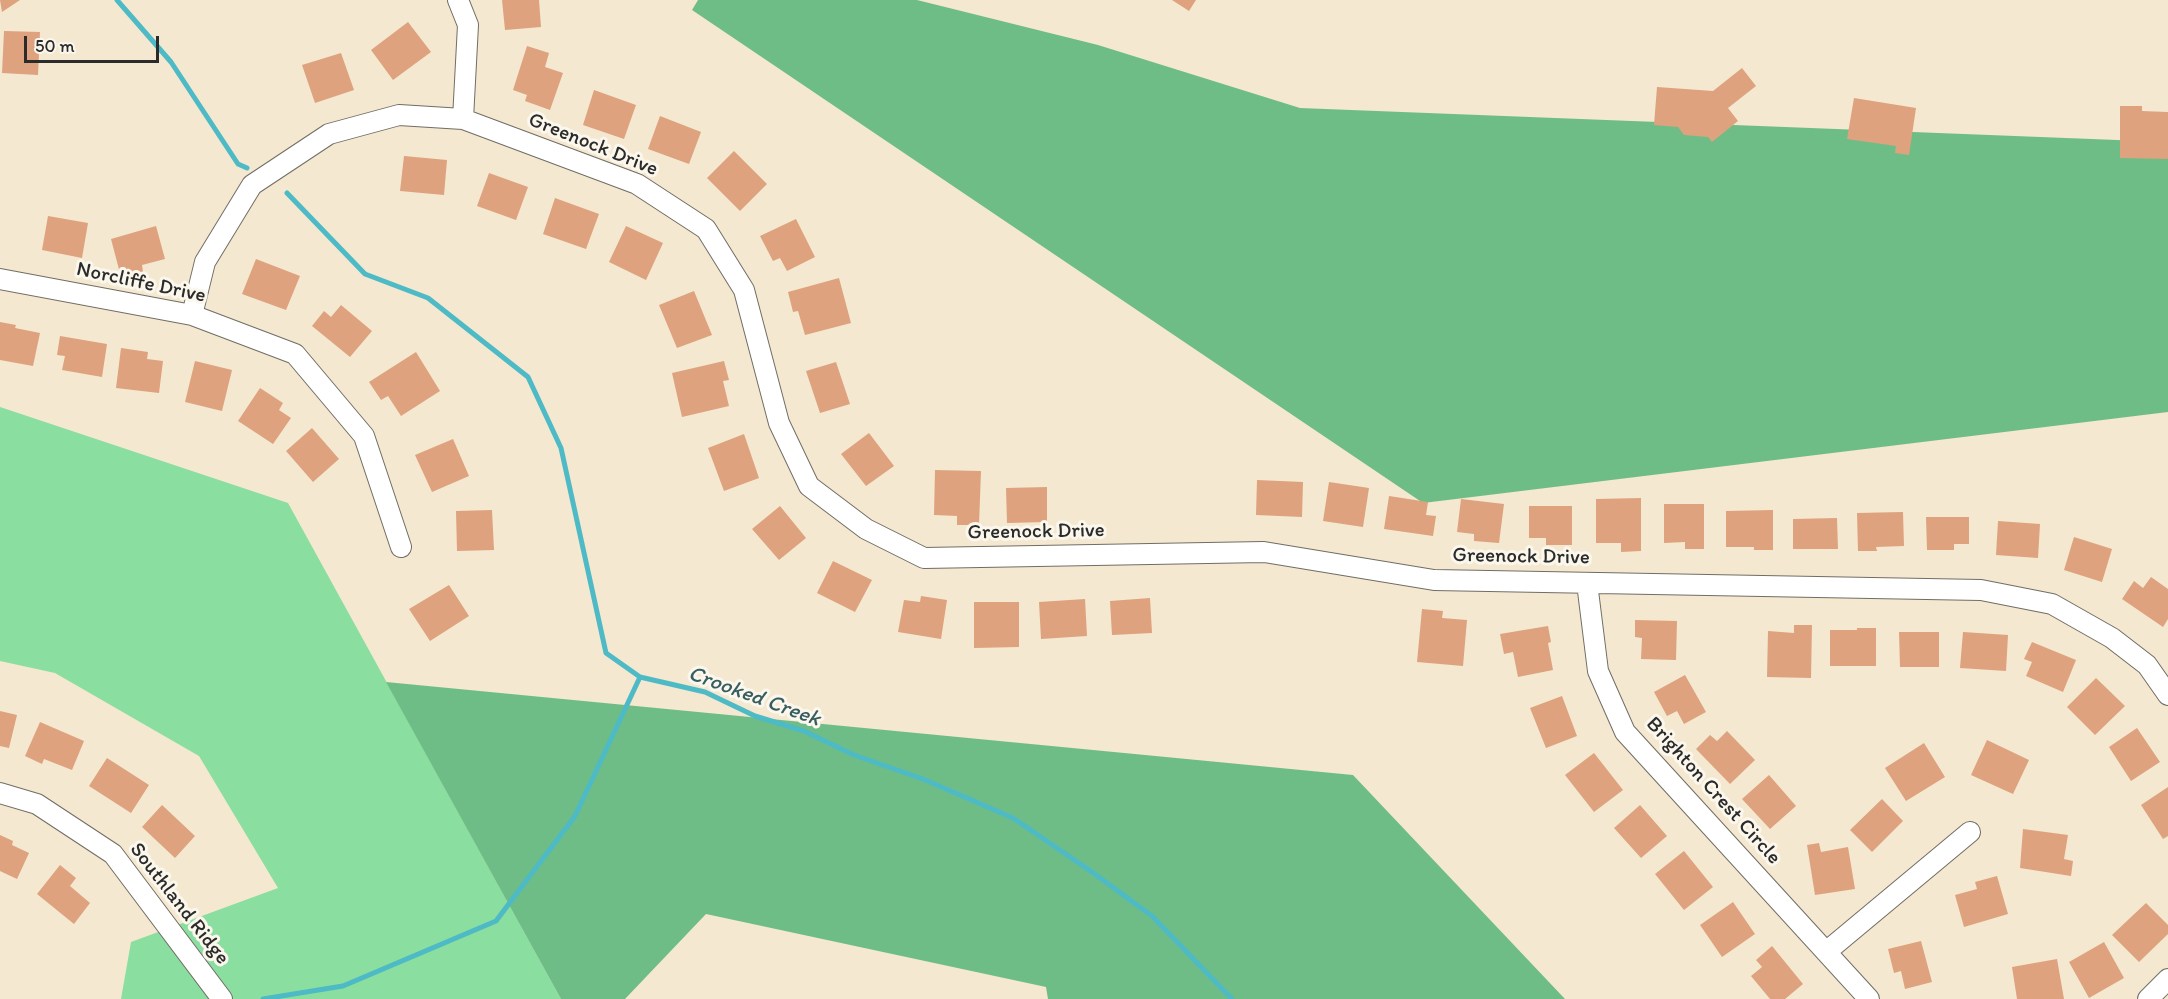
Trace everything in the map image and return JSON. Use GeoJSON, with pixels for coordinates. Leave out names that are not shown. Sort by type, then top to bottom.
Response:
{"type":"FeatureCollection","features":[{"type":"Feature","properties":{"kind":"street"},"geometry":{"type":"LineString","coordinates":[[458,0],[468,25],[463,119]]}},
{"type":"Feature","properties":{"kind":"street","name":"Greenock Drive"},"geometry":{"type":"LineString","coordinates":[[192,315],[205,262],[252,185],[329,134],[399,116],[463,119],[637,184],[706,229],[744,290],[779,423],[809,486],[866,529],[924,558],[1264,552],[1434,580],[1981,590],[2052,604],[2112,638],[2147,665],[2168,695]]}},
{"type":"Feature","properties":{"kind":"street","name":"Norcliffe Drive"},"geometry":{"type":"LineString","coordinates":[[0,279],[192,315],[295,354],[364,436],[401,547]]}},
{"type":"Feature","properties":{"kind":"street","name":"Brighton Crest Circle"},"geometry":{"type":"LineString","coordinates":[[1587,583],[1598,671],[1625,732],[1869,999]]}},
{"type":"Feature","properties":{"kind":"street","name":"Southland Ridge"},"geometry":{"type":"LineString","coordinates":[[0,794],[37,804],[113,854],[222,999]]}},
{"type":"Feature","properties":{"kind":"street"},"geometry":{"type":"LineString","coordinates":[[1826,952],[1970,832]]}},
{"type":"Feature","properties":{"kind":"street"},"geometry":{"type":"LineString","coordinates":[[2148,999],[2168,979]]}},
{"type":"Feature","properties":{"kind":"green space"},"geometry":{"type":"Polygon","coordinates":[[[698,0],[917,0],[1098,45],[1300,108],[2168,142],[2168,412],[1423,503],[692,10],[698,0]]]}},
{"type":"Feature","properties":{"kind":"green space"},"geometry":{"type":"Polygon","coordinates":[[[0,407],[288,503],[561,999],[121,999],[131,942],[278,888],[199,756],[55,673],[0,661],[0,407]]]}},
{"type":"Feature","properties":{"kind":"green space"},"geometry":{"type":"Polygon","coordinates":[[[386,682],[1353,775],[1565,999],[1048,999],[1046,987],[706,914],[625,999],[561,999],[386,682]]]}},
{"type":"Feature","properties":{"kind":"building"},"geometry":{"type":"Polygon","coordinates":[[[0,0],[20,0],[2,12],[0,0]]]}},
{"type":"Feature","properties":{"kind":"building"},"geometry":{"type":"Polygon","coordinates":[[[502,0],[539,0],[541,27],[505,30],[502,0]]]}},
{"type":"Feature","properties":{"kind":"building"},"geometry":{"type":"Polygon","coordinates":[[[1172,0],[1196,0],[1189,11],[1172,0]]]}},
{"type":"Feature","properties":{"kind":"building"},"geometry":{"type":"Polygon","coordinates":[[[408,22],[431,52],[393,80],[371,50],[408,22]]]}},
{"type":"Feature","properties":{"kind":"building"},"geometry":{"type":"Polygon","coordinates":[[[4,31],[40,32],[38,75],[2,73],[4,31]]]}},
{"type":"Feature","properties":{"kind":"building"},"geometry":{"type":"Polygon","coordinates":[[[527,46],[549,53],[545,67],[563,73],[550,110],[525,101],[527,95],[513,90],[527,46]]]}},
{"type":"Feature","properties":{"kind":"building"},"geometry":{"type":"Polygon","coordinates":[[[341,53],[354,90],[315,103],[302,65],[341,53]]]}},
{"type":"Feature","properties":{"kind":"building"},"geometry":{"type":"Polygon","coordinates":[[[1742,68],[1756,86],[1728,108],[1738,121],[1712,142],[1708,137],[1684,135],[1678,127],[1654,125],[1657,87],[1713,91],[1742,68]]]}},
{"type":"Feature","properties":{"kind":"building"},"geometry":{"type":"Polygon","coordinates":[[[594,90],[636,105],[624,139],[583,125],[594,90]]]}},
{"type":"Feature","properties":{"kind":"building"},"geometry":{"type":"Polygon","coordinates":[[[1854,98],[1916,108],[1909,155],[1895,153],[1896,146],[1847,139],[1854,98]]]}},
{"type":"Feature","properties":{"kind":"building"},"geometry":{"type":"Polygon","coordinates":[[[2120,106],[2142,106],[2142,111],[2168,112],[2168,159],[2120,158],[2120,106]]]}},
{"type":"Feature","properties":{"kind":"building"},"geometry":{"type":"Polygon","coordinates":[[[660,116],[701,132],[689,164],[648,149],[660,116]]]}},
{"type":"Feature","properties":{"kind":"building"},"geometry":{"type":"Polygon","coordinates":[[[734,151],[767,184],[740,211],[707,178],[734,151]]]}},
{"type":"Feature","properties":{"kind":"building"},"geometry":{"type":"Polygon","coordinates":[[[404,156],[447,160],[444,195],[400,191],[404,156]]]}},
{"type":"Feature","properties":{"kind":"building"},"geometry":{"type":"Polygon","coordinates":[[[489,173],[528,187],[516,220],[477,206],[489,173]]]}},
{"type":"Feature","properties":{"kind":"building"},"geometry":{"type":"Polygon","coordinates":[[[555,198],[599,214],[586,249],[543,234],[555,198]]]}},
{"type":"Feature","properties":{"kind":"building"},"geometry":{"type":"Polygon","coordinates":[[[48,216],[88,223],[82,258],[42,250],[48,216]]]}},
{"type":"Feature","properties":{"kind":"building"},"geometry":{"type":"Polygon","coordinates":[[[796,219],[815,257],[787,271],[780,258],[773,261],[760,236],[796,219]]]}},
{"type":"Feature","properties":{"kind":"building"},"geometry":{"type":"Polygon","coordinates":[[[156,226],[165,259],[142,265],[143,272],[121,277],[111,239],[156,226]]]}},
{"type":"Feature","properties":{"kind":"building"},"geometry":{"type":"Polygon","coordinates":[[[626,226],[663,243],[646,280],[609,262],[626,226]]]}},
{"type":"Feature","properties":{"kind":"building"},"geometry":{"type":"Polygon","coordinates":[[[256,259],[300,276],[286,310],[242,294],[256,259]]]}},
{"type":"Feature","properties":{"kind":"building"},"geometry":{"type":"Polygon","coordinates":[[[839,278],[851,323],[805,335],[798,311],[793,312],[788,292],[839,278]]]}},
{"type":"Feature","properties":{"kind":"building"},"geometry":{"type":"Polygon","coordinates":[[[694,291],[712,335],[677,348],[659,305],[694,291]]]}},
{"type":"Feature","properties":{"kind":"building"},"geometry":{"type":"Polygon","coordinates":[[[341,305],[372,331],[350,357],[312,326],[324,311],[331,317],[341,305]]]}},
{"type":"Feature","properties":{"kind":"building"},"geometry":{"type":"Polygon","coordinates":[[[0,322],[16,325],[15,328],[40,333],[33,366],[0,360],[0,322]]]}},
{"type":"Feature","properties":{"kind":"building"},"geometry":{"type":"Polygon","coordinates":[[[60,336],[107,344],[102,377],[62,370],[65,356],[57,355],[60,336]]]}},
{"type":"Feature","properties":{"kind":"building"},"geometry":{"type":"Polygon","coordinates":[[[121,348],[148,352],[147,359],[163,361],[159,393],[116,388],[121,348]]]}},
{"type":"Feature","properties":{"kind":"building"},"geometry":{"type":"Polygon","coordinates":[[[416,352],[440,391],[401,416],[388,396],[381,400],[369,382],[416,352]]]}},
{"type":"Feature","properties":{"kind":"building"},"geometry":{"type":"Polygon","coordinates":[[[195,361],[232,370],[222,411],[185,402],[195,361]]]}},
{"type":"Feature","properties":{"kind":"building"},"geometry":{"type":"Polygon","coordinates":[[[724,361],[729,380],[723,381],[729,406],[682,417],[672,373],[724,361]]]}},
{"type":"Feature","properties":{"kind":"building"},"geometry":{"type":"Polygon","coordinates":[[[836,362],[850,404],[820,413],[806,371],[836,362]]]}},
{"type":"Feature","properties":{"kind":"building"},"geometry":{"type":"Polygon","coordinates":[[[260,388],[283,403],[279,410],[291,418],[273,444],[238,421],[260,388]]]}},
{"type":"Feature","properties":{"kind":"building"},"geometry":{"type":"Polygon","coordinates":[[[312,428],[339,459],[313,482],[286,451],[312,428]]]}},
{"type":"Feature","properties":{"kind":"building"},"geometry":{"type":"Polygon","coordinates":[[[869,433],[894,466],[866,486],[841,454],[869,433]]]}},
{"type":"Feature","properties":{"kind":"building"},"geometry":{"type":"Polygon","coordinates":[[[744,434],[759,478],[724,491],[708,448],[744,434]]]}},
{"type":"Feature","properties":{"kind":"building"},"geometry":{"type":"Polygon","coordinates":[[[453,439],[469,476],[432,492],[415,455],[453,439]]]}},
{"type":"Feature","properties":{"kind":"building"},"geometry":{"type":"Polygon","coordinates":[[[935,470],[981,471],[979,525],[957,525],[957,516],[934,515],[935,470]]]}},
{"type":"Feature","properties":{"kind":"building"},"geometry":{"type":"Polygon","coordinates":[[[1257,480],[1303,482],[1302,517],[1256,515],[1257,480]]]}},
{"type":"Feature","properties":{"kind":"building"},"geometry":{"type":"Polygon","coordinates":[[[1329,482],[1369,488],[1363,527],[1323,521],[1329,482]]]}},
{"type":"Feature","properties":{"kind":"building"},"geometry":{"type":"Polygon","coordinates":[[[1047,487],[1047,522],[1007,523],[1006,488],[1047,487]]]}},
{"type":"Feature","properties":{"kind":"building"},"geometry":{"type":"Polygon","coordinates":[[[1389,496],[1428,502],[1426,515],[1436,516],[1433,536],[1384,529],[1389,496]]]}},
{"type":"Feature","properties":{"kind":"building"},"geometry":{"type":"Polygon","coordinates":[[[1641,498],[1641,551],[1621,552],[1621,543],[1596,543],[1596,499],[1641,498]]]}},
{"type":"Feature","properties":{"kind":"building"},"geometry":{"type":"Polygon","coordinates":[[[1461,499],[1504,504],[1499,543],[1474,541],[1474,534],[1457,532],[1461,499]]]}},
{"type":"Feature","properties":{"kind":"building"},"geometry":{"type":"Polygon","coordinates":[[[1664,504],[1704,504],[1704,549],[1685,549],[1685,542],[1664,543],[1664,504]]]}},
{"type":"Feature","properties":{"kind":"building"},"geometry":{"type":"Polygon","coordinates":[[[780,506],[806,538],[779,560],[752,529],[780,506]]]}},
{"type":"Feature","properties":{"kind":"building"},"geometry":{"type":"Polygon","coordinates":[[[1529,506],[1572,506],[1572,545],[1546,545],[1546,538],[1529,538],[1529,506]]]}},
{"type":"Feature","properties":{"kind":"building"},"geometry":{"type":"Polygon","coordinates":[[[492,510],[494,550],[457,551],[456,511],[492,510]]]}},
{"type":"Feature","properties":{"kind":"building"},"geometry":{"type":"Polygon","coordinates":[[[1773,510],[1773,550],[1726,547],[1726,511],[1773,510]]]}},
{"type":"Feature","properties":{"kind":"building"},"geometry":{"type":"Polygon","coordinates":[[[1903,512],[1904,546],[1876,547],[1877,551],[1858,551],[1857,513],[1903,512]]]}},
{"type":"Feature","properties":{"kind":"building"},"geometry":{"type":"Polygon","coordinates":[[[1926,517],[1969,517],[1969,544],[1954,544],[1954,550],[1927,550],[1926,517]]]}},
{"type":"Feature","properties":{"kind":"building"},"geometry":{"type":"Polygon","coordinates":[[[1837,518],[1838,549],[1793,549],[1793,519],[1837,518]]]}},
{"type":"Feature","properties":{"kind":"building"},"geometry":{"type":"Polygon","coordinates":[[[1998,521],[2040,524],[2038,558],[1996,555],[1998,521]]]}},
{"type":"Feature","properties":{"kind":"building"},"geometry":{"type":"Polygon","coordinates":[[[2074,537],[2112,549],[2102,582],[2064,570],[2074,537]]]}},
{"type":"Feature","properties":{"kind":"building"},"geometry":{"type":"Polygon","coordinates":[[[833,561],[872,580],[855,612],[817,593],[833,561]]]}},
{"type":"Feature","properties":{"kind":"building"},"geometry":{"type":"Polygon","coordinates":[[[2151,577],[2168,589],[2168,619],[2163,627],[2122,599],[2134,581],[2143,588],[2151,577]]]}},
{"type":"Feature","properties":{"kind":"building"},"geometry":{"type":"Polygon","coordinates":[[[449,585],[469,616],[430,641],[409,609],[449,585]]]}},
{"type":"Feature","properties":{"kind":"building"},"geometry":{"type":"Polygon","coordinates":[[[921,596],[947,600],[941,639],[898,632],[904,600],[920,602],[921,596]]]}},
{"type":"Feature","properties":{"kind":"building"},"geometry":{"type":"Polygon","coordinates":[[[1150,598],[1152,633],[1112,635],[1110,601],[1150,598]]]}},
{"type":"Feature","properties":{"kind":"building"},"geometry":{"type":"Polygon","coordinates":[[[1085,599],[1087,636],[1041,639],[1039,602],[1085,599]]]}},
{"type":"Feature","properties":{"kind":"building"},"geometry":{"type":"Polygon","coordinates":[[[974,602],[1019,602],[1019,647],[974,648],[974,602]]]}},
{"type":"Feature","properties":{"kind":"building"},"geometry":{"type":"Polygon","coordinates":[[[1422,609],[1443,611],[1442,618],[1467,620],[1463,666],[1417,662],[1422,609]]]}},
{"type":"Feature","properties":{"kind":"building"},"geometry":{"type":"Polygon","coordinates":[[[1635,620],[1677,621],[1676,660],[1641,659],[1642,638],[1635,637],[1635,620]]]}},
{"type":"Feature","properties":{"kind":"building"},"geometry":{"type":"Polygon","coordinates":[[[1794,625],[1812,625],[1811,678],[1767,677],[1768,631],[1794,633],[1794,625]]]}},
{"type":"Feature","properties":{"kind":"building"},"geometry":{"type":"Polygon","coordinates":[[[1548,626],[1551,642],[1548,643],[1553,670],[1518,677],[1513,652],[1504,654],[1500,634],[1548,626]]]}},
{"type":"Feature","properties":{"kind":"building"},"geometry":{"type":"Polygon","coordinates":[[[1857,628],[1876,628],[1876,666],[1830,666],[1830,630],[1857,630],[1857,628]]]}},
{"type":"Feature","properties":{"kind":"building"},"geometry":{"type":"Polygon","coordinates":[[[1899,632],[1939,632],[1939,667],[1900,667],[1899,632]]]}},
{"type":"Feature","properties":{"kind":"building"},"geometry":{"type":"Polygon","coordinates":[[[1963,632],[2008,635],[2006,671],[1960,668],[1963,632]]]}},
{"type":"Feature","properties":{"kind":"building"},"geometry":{"type":"Polygon","coordinates":[[[2032,642],[2076,660],[2063,692],[2026,676],[2032,662],[2024,659],[2032,642]]]}},
{"type":"Feature","properties":{"kind":"building"},"geometry":{"type":"Polygon","coordinates":[[[1685,675],[1706,712],[1684,724],[1677,711],[1667,716],[1654,692],[1685,675]]]}},
{"type":"Feature","properties":{"kind":"building"},"geometry":{"type":"Polygon","coordinates":[[[2096,678],[2125,706],[2095,735],[2067,707],[2096,678]]]}},
{"type":"Feature","properties":{"kind":"building"},"geometry":{"type":"Polygon","coordinates":[[[1562,696],[1577,736],[1546,748],[1530,708],[1562,696]]]}},
{"type":"Feature","properties":{"kind":"building"},"geometry":{"type":"Polygon","coordinates":[[[0,711],[17,715],[9,748],[0,746],[0,711]]]}},
{"type":"Feature","properties":{"kind":"building"},"geometry":{"type":"Polygon","coordinates":[[[40,722],[84,741],[72,770],[44,759],[42,764],[25,756],[40,722]]]}},
{"type":"Feature","properties":{"kind":"building"},"geometry":{"type":"Polygon","coordinates":[[[2137,728],[2160,762],[2131,781],[2109,747],[2137,728]]]}},
{"type":"Feature","properties":{"kind":"building"},"geometry":{"type":"Polygon","coordinates":[[[1727,731],[1755,760],[1730,784],[1696,749],[1710,735],[1717,741],[1727,731]]]}},
{"type":"Feature","properties":{"kind":"building"},"geometry":{"type":"Polygon","coordinates":[[[1987,740],[2029,760],[2013,794],[1971,775],[1987,740]]]}},
{"type":"Feature","properties":{"kind":"building"},"geometry":{"type":"Polygon","coordinates":[[[1924,743],[1945,777],[1906,801],[1885,768],[1924,743]]]}},
{"type":"Feature","properties":{"kind":"building"},"geometry":{"type":"Polygon","coordinates":[[[1594,753],[1623,790],[1594,812],[1565,775],[1594,753]]]}},
{"type":"Feature","properties":{"kind":"building"},"geometry":{"type":"Polygon","coordinates":[[[107,758],[149,785],[131,813],[89,786],[107,758]]]}},
{"type":"Feature","properties":{"kind":"building"},"geometry":{"type":"Polygon","coordinates":[[[1769,775],[1796,806],[1770,829],[1742,799],[1769,775]]]}},
{"type":"Feature","properties":{"kind":"building"},"geometry":{"type":"Polygon","coordinates":[[[2168,787],[2168,836],[2163,839],[2141,805],[2168,787]]]}},
{"type":"Feature","properties":{"kind":"building"},"geometry":{"type":"Polygon","coordinates":[[[1882,799],[1903,821],[1872,852],[1850,830],[1882,799]]]}},
{"type":"Feature","properties":{"kind":"building"},"geometry":{"type":"Polygon","coordinates":[[[162,805],[195,836],[175,858],[142,827],[162,805]]]}},
{"type":"Feature","properties":{"kind":"building"},"geometry":{"type":"Polygon","coordinates":[[[1640,805],[1667,836],[1641,858],[1614,828],[1640,805]]]}},
{"type":"Feature","properties":{"kind":"building"},"geometry":{"type":"Polygon","coordinates":[[[2023,829],[2068,835],[2064,859],[2073,861],[2071,876],[2020,868],[2023,829]]]}},
{"type":"Feature","properties":{"kind":"building"},"geometry":{"type":"Polygon","coordinates":[[[0,835],[13,841],[12,845],[29,853],[17,879],[0,871],[0,835]]]}},
{"type":"Feature","properties":{"kind":"building"},"geometry":{"type":"Polygon","coordinates":[[[1819,843],[1821,852],[1848,847],[1855,889],[1815,895],[1807,845],[1819,843]]]}},
{"type":"Feature","properties":{"kind":"building"},"geometry":{"type":"Polygon","coordinates":[[[1684,851],[1713,887],[1684,910],[1655,874],[1684,851]]]}},
{"type":"Feature","properties":{"kind":"building"},"geometry":{"type":"Polygon","coordinates":[[[60,865],[76,878],[70,886],[90,903],[74,924],[37,894],[60,865]]]}},
{"type":"Feature","properties":{"kind":"building"},"geometry":{"type":"Polygon","coordinates":[[[1997,876],[2008,914],[1964,927],[1955,895],[1977,889],[1975,882],[1997,876]]]}},
{"type":"Feature","properties":{"kind":"building"},"geometry":{"type":"Polygon","coordinates":[[[1733,902],[1755,934],[1722,957],[1700,925],[1733,902]]]}},
{"type":"Feature","properties":{"kind":"building"},"geometry":{"type":"Polygon","coordinates":[[[2146,903],[2168,925],[2168,934],[2139,962],[2112,935],[2146,903]]]}},
{"type":"Feature","properties":{"kind":"building"},"geometry":{"type":"Polygon","coordinates":[[[1921,941],[1932,982],[1905,989],[1901,971],[1894,973],[1888,949],[1921,941]]]}},
{"type":"Feature","properties":{"kind":"building"},"geometry":{"type":"Polygon","coordinates":[[[2104,942],[2124,978],[2089,998],[2069,962],[2104,942]]]}},
{"type":"Feature","properties":{"kind":"building"},"geometry":{"type":"Polygon","coordinates":[[[1772,946],[1803,984],[1785,999],[1770,999],[1751,976],[1762,967],[1756,960],[1772,946]]]}},
{"type":"Feature","properties":{"kind":"building"},"geometry":{"type":"Polygon","coordinates":[[[2057,959],[2064,999],[2017,999],[2012,967],[2057,959]]]}},
{"type":"Feature","properties":{"kind":"waterway","name":"Crooked Creek"},"geometry":{"type":"LineString","coordinates":[[117,0],[171,62],[238,164],[247,168]]}},
{"type":"Feature","properties":{"kind":"waterway","name":"Crooked Creek"},"geometry":{"type":"LineString","coordinates":[[287,193],[365,274],[428,298],[528,377],[561,448],[606,653],[640,677],[705,692],[755,716],[804,731],[854,755],[923,779],[1013,818],[1152,916],[1232,999]]}},
{"type":"Feature","properties":{"kind":"waterway"},"geometry":{"type":"LineString","coordinates":[[263,999],[343,986],[496,921],[575,816],[640,677]]}}]}
